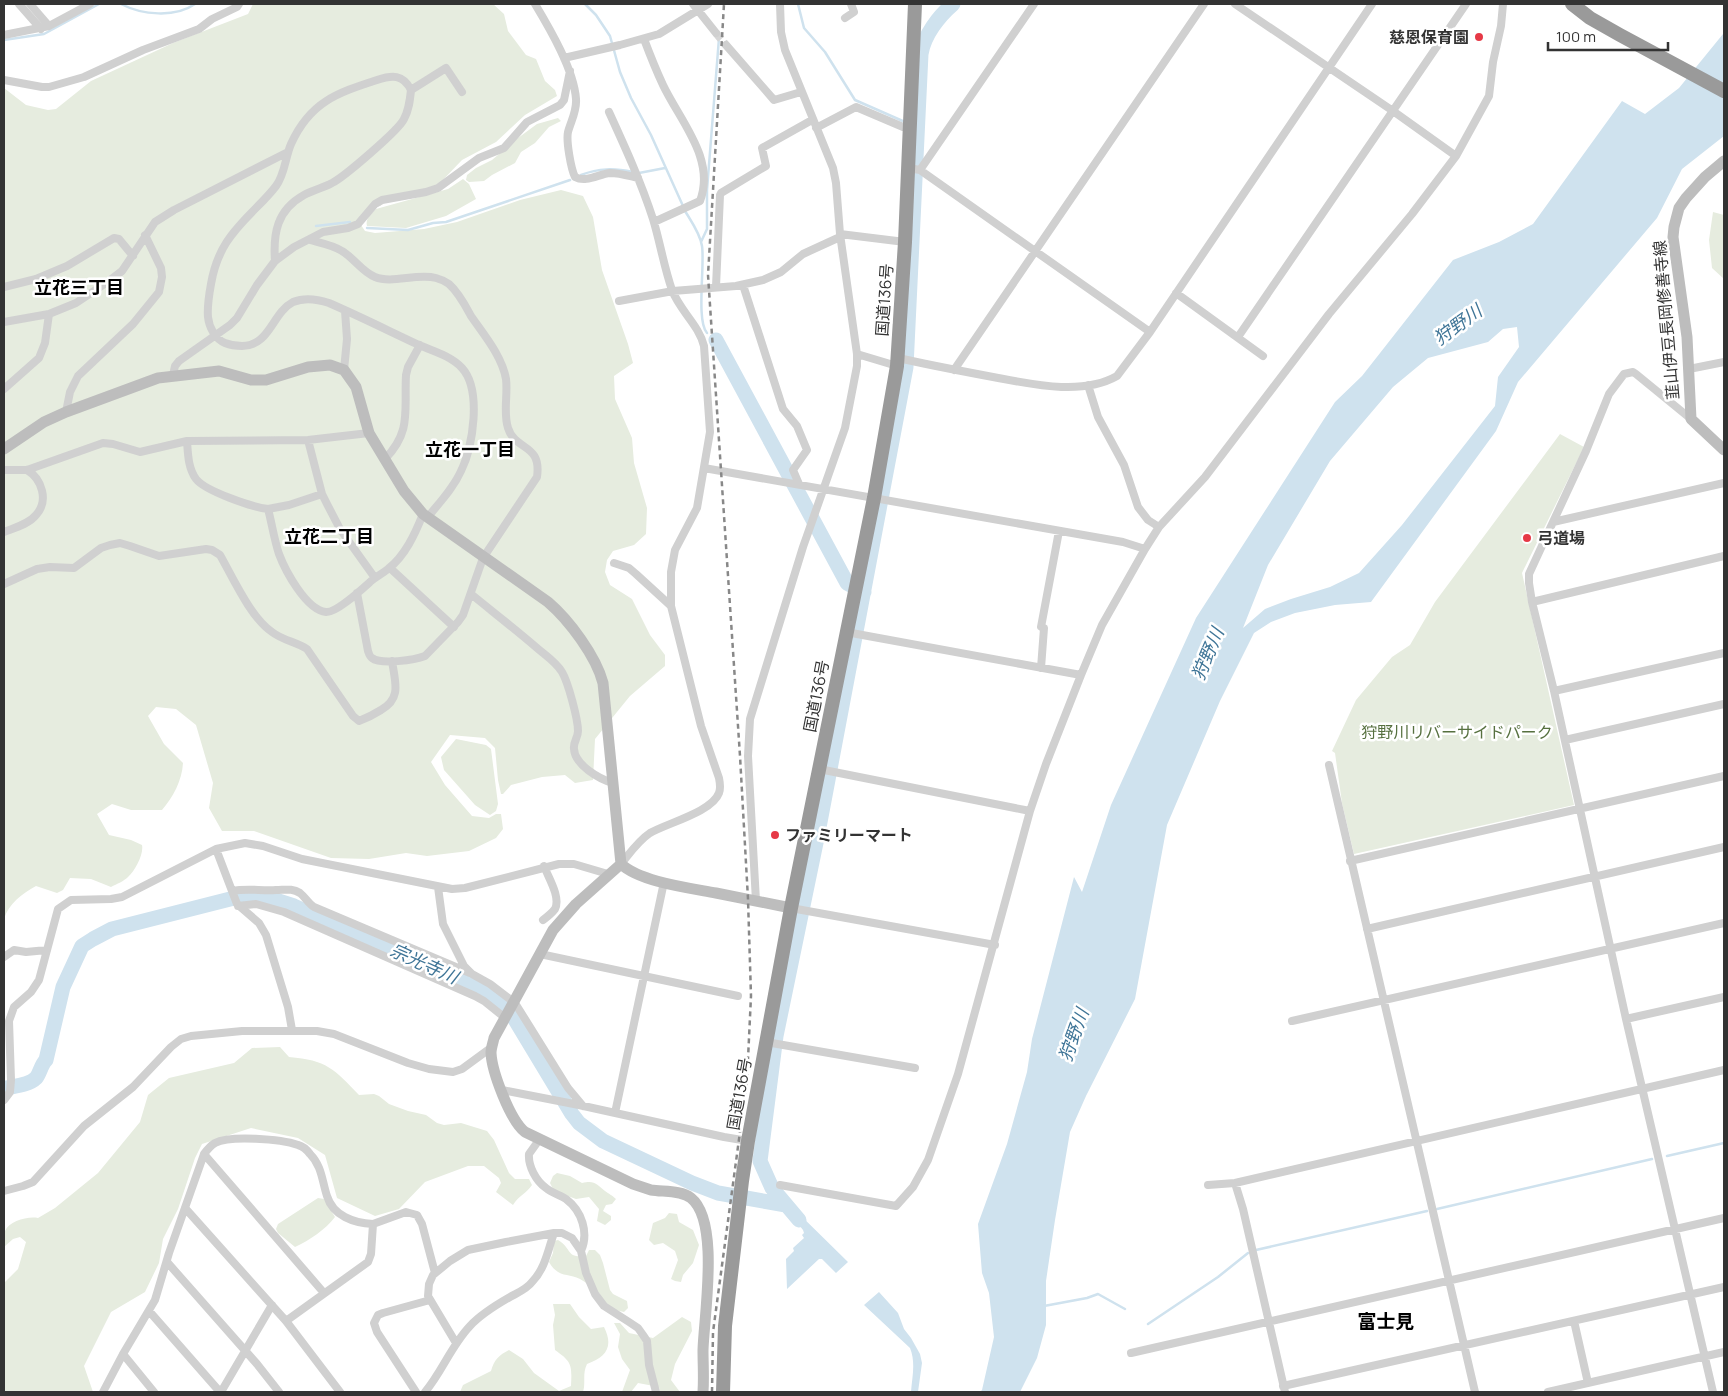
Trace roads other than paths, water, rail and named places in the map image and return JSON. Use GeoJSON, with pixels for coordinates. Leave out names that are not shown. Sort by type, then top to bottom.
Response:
{"type":"FeatureCollection","features":[{"type":"Feature","properties":{"kind":"highway","name":"国道136号"},"geometry":{"type":"LineString","coordinates":[[723,1392],[725,1326],[738,1206],[748,1141],[766,1042],[799,909],[820,769],[874,498],[897,362],[905,242],[914,169],[910,128],[915,4]]}},
{"type":"Feature","properties":{"kind":"highway"},"geometry":{"type":"LineString","coordinates":[[1572,4],[1590,18],[1620,36],[1724,91]]}},
{"type":"Feature","properties":{"kind":"highway"},"geometry":{"type":"LineString","coordinates":[[1576,4],[1599,20],[1724,86]]}},
{"type":"Feature","properties":{"kind":"street"},"geometry":{"type":"LineString","coordinates":[[19,4],[40,29]]}},
{"type":"Feature","properties":{"kind":"street"},"geometry":{"type":"LineString","coordinates":[[30,4],[49,26]]}},
{"type":"Feature","properties":{"kind":"street"},"geometry":{"type":"LineString","coordinates":[[4,35],[49,26],[90,4]]}},
{"type":"Feature","properties":{"kind":"street"},"geometry":{"type":"LineString","coordinates":[[4,80],[49,87],[84,77],[143,50],[199,29],[212,19],[237,7],[239,4]]}},
{"type":"Feature","properties":{"kind":"street"},"geometry":{"type":"LineString","coordinates":[[535,4],[570,71],[576,103],[568,138],[572,171],[575,177],[585,180],[608,173],[638,178]]}},
{"type":"Feature","properties":{"kind":"street"},"geometry":{"type":"LineString","coordinates":[[564,58],[660,34],[695,7],[708,4]]}},
{"type":"Feature","properties":{"kind":"street"},"geometry":{"type":"LineString","coordinates":[[756,901],[748,756],[750,719],[803,547],[845,428],[857,366],[833,168],[785,50],[781,32],[780,4]]}},
{"type":"Feature","properties":{"kind":"street"},"geometry":{"type":"LineString","coordinates":[[845,18],[854,12],[851,4]]}},
{"type":"Feature","properties":{"kind":"street"},"geometry":{"type":"LineString","coordinates":[[1034,4],[914,169],[1035,250],[1150,332]]}},
{"type":"Feature","properties":{"kind":"street"},"geometry":{"type":"LineString","coordinates":[[954,370],[1204,4]]}},
{"type":"Feature","properties":{"kind":"street"},"geometry":{"type":"LineString","coordinates":[[1236,4],[1393,110],[1456,156]]}},
{"type":"Feature","properties":{"kind":"street"},"geometry":{"type":"LineString","coordinates":[[857,354],[1048,386],[1088,385],[1110,380],[1118,376],[1150,332],[1372,4]]}},
{"type":"Feature","properties":{"kind":"street"},"geometry":{"type":"LineString","coordinates":[[1238,337],[1466,4]]}},
{"type":"Feature","properties":{"kind":"street"},"geometry":{"type":"LineString","coordinates":[[780,1185],[896,1206],[913,1187],[928,1160],[958,1074],[1030,811],[1046,764],[1102,626],[1145,548],[1159,528],[1205,477],[1329,314],[1412,214],[1456,156],[1489,96],[1493,62],[1502,26],[1503,4]]}},
{"type":"Feature","properties":{"kind":"street"},"geometry":{"type":"LineString","coordinates":[[695,7],[716,33]]}},
{"type":"Feature","properties":{"kind":"street"},"geometry":{"type":"LineString","coordinates":[[644,39],[663,85],[696,146],[704,166],[700,201],[682,211],[654,222]]}},
{"type":"Feature","properties":{"kind":"street"},"geometry":{"type":"LineString","coordinates":[[726,45],[774,100],[801,92]]}},
{"type":"Feature","properties":{"kind":"street"},"geometry":{"type":"LineString","coordinates":[[411,90],[446,68],[462,92]]}},
{"type":"Feature","properties":{"kind":"street"},"geometry":{"type":"LineString","coordinates":[[174,375],[176,364],[237,318],[257,285],[275,261],[294,247],[323,232],[348,228],[358,224],[372,207],[382,200],[438,188],[473,161],[504,148],[527,122],[560,105],[564,100],[570,71]]}},
{"type":"Feature","properties":{"kind":"street"},"geometry":{"type":"LineString","coordinates":[[268,509],[279,554],[285,568],[309,602],[326,612],[334,610],[390,568],[413,538],[425,516],[451,489],[468,457],[471,441],[473,396],[468,377],[462,368],[440,354],[316,299],[296,301],[287,307],[262,338],[250,345],[227,344],[215,335],[209,321],[208,306],[218,257],[234,231],[276,187],[282,175],[288,152],[304,122],[331,96],[372,81],[394,76],[402,78],[411,90],[409,105],[403,122],[349,172],[333,183],[304,195],[291,204],[280,218],[274,242],[275,261]]}},
{"type":"Feature","properties":{"kind":"street"},"geometry":{"type":"LineString","coordinates":[[816,128],[856,107],[903,127],[910,128]]}},
{"type":"Feature","properties":{"kind":"street"},"geometry":{"type":"LineString","coordinates":[[609,112],[638,178],[654,222],[673,291],[683,311],[700,334],[704,346],[710,424],[698,508],[675,550],[671,572],[671,606],[701,726],[719,778],[719,793],[715,800],[695,814],[649,834],[633,848],[621,864],[608,874],[564,917],[553,930],[505,1016],[494,1038],[491,1055],[515,1122],[525,1132],[633,1184],[690,1196],[700,1208],[704,1222],[707,1248],[708,1286],[703,1350],[703,1392]]}},
{"type":"Feature","properties":{"kind":"street"},"geometry":{"type":"LineString","coordinates":[[716,287],[721,193],[766,166],[762,148],[812,120]]}},
{"type":"Feature","properties":{"kind":"street"},"geometry":{"type":"LineString","coordinates":[[4,322],[49,314],[76,303],[122,271],[155,222],[174,210],[288,152]]}},
{"type":"Feature","properties":{"kind":"street","name":"韮山伊豆長岡修善寺線"},"geometry":{"type":"LineString","coordinates":[[1724,161],[1694,189],[1679,208],[1675,218],[1673,237],[1687,337],[1691,419],[1724,450]]}},
{"type":"Feature","properties":{"kind":"street"},"geometry":{"type":"LineString","coordinates":[[66,412],[70,392],[78,376],[133,324],[159,292],[162,277],[161,268],[146,235]]}},
{"type":"Feature","properties":{"kind":"street"},"geometry":{"type":"LineString","coordinates":[[620,302],[673,291],[743,285],[772,276],[803,254],[840,236],[905,242]]}},
{"type":"Feature","properties":{"kind":"street"},"geometry":{"type":"LineString","coordinates":[[4,287],[36,279],[67,266],[114,238],[119,239],[133,256]]}},
{"type":"Feature","properties":{"kind":"street"},"geometry":{"type":"LineString","coordinates":[[310,240],[343,251],[376,278],[388,279],[422,276],[436,278],[448,283],[456,292],[503,368],[506,379],[506,421],[508,430],[517,442],[531,450],[538,469],[537,477],[483,558],[463,615],[454,627],[425,656],[418,659],[392,661],[372,659],[368,652],[357,593]]}},
{"type":"Feature","properties":{"kind":"street"},"geometry":{"type":"LineString","coordinates":[[743,285],[783,409],[797,426],[805,444],[806,450],[793,470],[798,484]]}},
{"type":"Feature","properties":{"kind":"street"},"geometry":{"type":"LineString","coordinates":[[1176,293],[1263,356]]}},
{"type":"Feature","properties":{"kind":"street"},"geometry":{"type":"LineString","coordinates":[[344,370],[348,339],[345,311]]}},
{"type":"Feature","properties":{"kind":"street"},"geometry":{"type":"LineString","coordinates":[[4,389],[39,358],[45,343],[49,314]]}},
{"type":"Feature","properties":{"kind":"street"},"geometry":{"type":"LineString","coordinates":[[385,460],[396,446],[404,428],[406,375],[408,367],[420,345]]}},
{"type":"Feature","properties":{"kind":"street"},"geometry":{"type":"LineString","coordinates":[[1689,369],[1724,362]]}},
{"type":"Feature","properties":{"kind":"street"},"geometry":{"type":"LineString","coordinates":[[4,449],[44,422],[66,412],[148,382],[174,375],[219,371],[258,381],[278,377],[314,365],[330,365],[344,370],[356,387],[369,433],[404,491],[425,516],[557,610],[595,660],[603,684],[621,864],[627,870],[664,882],[756,901],[994,945]]}},
{"type":"Feature","properties":{"kind":"street"},"geometry":{"type":"LineString","coordinates":[[1691,419],[1633,372],[1624,374],[1609,394],[1586,451],[1529,574],[1529,583],[1596,877],[1626,1019],[1644,1089],[1713,1392]]}},
{"type":"Feature","properties":{"kind":"street"},"geometry":{"type":"LineString","coordinates":[[1088,385],[1098,417],[1122,460],[1138,507],[1148,520],[1159,528]]}},
{"type":"Feature","properties":{"kind":"street"},"geometry":{"type":"LineString","coordinates":[[4,470],[28,470],[102,443],[113,444],[140,452],[187,441],[308,440],[369,433]]}},
{"type":"Feature","properties":{"kind":"street"},"geometry":{"type":"LineString","coordinates":[[308,440],[322,494],[340,529],[375,578]]}},
{"type":"Feature","properties":{"kind":"street"},"geometry":{"type":"LineString","coordinates":[[187,441],[191,469],[199,483],[206,488],[268,509],[289,505],[322,494]]}},
{"type":"Feature","properties":{"kind":"street"},"geometry":{"type":"LineString","coordinates":[[704,468],[1123,542],[1145,548]]}},
{"type":"Feature","properties":{"kind":"street"},"geometry":{"type":"LineString","coordinates":[[4,532],[35,517],[40,510],[42,503],[40,484],[34,474],[28,470]]}},
{"type":"Feature","properties":{"kind":"street"},"geometry":{"type":"LineString","coordinates":[[1553,522],[1724,483]]}},
{"type":"Feature","properties":{"kind":"street"},"geometry":{"type":"LineString","coordinates":[[1041,668],[1044,628],[1041,627],[1059,531]]}},
{"type":"Feature","properties":{"kind":"street"},"geometry":{"type":"LineString","coordinates":[[4,584],[37,569],[50,567],[74,568],[101,548],[110,544],[120,543],[159,556],[206,548],[220,555],[265,627],[274,634],[307,649],[353,716],[359,721],[388,706],[394,699],[396,689],[392,661]]}},
{"type":"Feature","properties":{"kind":"street"},"geometry":{"type":"LineString","coordinates":[[1532,602],[1724,556]]}},
{"type":"Feature","properties":{"kind":"street"},"geometry":{"type":"LineString","coordinates":[[614,563],[629,568],[671,606]]}},
{"type":"Feature","properties":{"kind":"street"},"geometry":{"type":"LineString","coordinates":[[390,568],[454,627]]}},
{"type":"Feature","properties":{"kind":"street"},"geometry":{"type":"LineString","coordinates":[[471,594],[522,635],[561,670],[568,686],[578,729],[574,741],[575,754],[583,765],[593,773],[613,783]]}},
{"type":"Feature","properties":{"kind":"street"},"geometry":{"type":"LineString","coordinates":[[846,632],[1081,675]]}},
{"type":"Feature","properties":{"kind":"street"},"geometry":{"type":"LineString","coordinates":[[1554,691],[1724,653]]}},
{"type":"Feature","properties":{"kind":"street"},"geometry":{"type":"LineString","coordinates":[[1565,740],[1724,704]]}},
{"type":"Feature","properties":{"kind":"street"},"geometry":{"type":"LineString","coordinates":[[1328,765],[1475,1392]]}},
{"type":"Feature","properties":{"kind":"street"},"geometry":{"type":"LineString","coordinates":[[820,769],[1030,811]]}},
{"type":"Feature","properties":{"kind":"street"},"geometry":{"type":"LineString","coordinates":[[1350,861],[1724,776]]}},
{"type":"Feature","properties":{"kind":"street"},"geometry":{"type":"LineString","coordinates":[[4,1100],[10,1092],[11,1080],[9,1021],[14,1007],[31,992],[40,980],[58,909],[71,900],[122,897],[216,849],[245,843],[264,846],[302,858],[438,887],[465,888],[544,866],[559,864],[574,864],[608,874]]}},
{"type":"Feature","properties":{"kind":"street"},"geometry":{"type":"LineString","coordinates":[[1367,929],[1724,847]]}},
{"type":"Feature","properties":{"kind":"street"},"geometry":{"type":"LineString","coordinates":[[216,849],[237,905],[259,923],[266,935],[288,1007],[292,1030]]}},
{"type":"Feature","properties":{"kind":"street"},"geometry":{"type":"LineString","coordinates":[[543,920],[554,909],[556,902],[556,896],[544,866]]}},
{"type":"Feature","properties":{"kind":"street"},"geometry":{"type":"LineString","coordinates":[[615,1114],[664,882]]}},
{"type":"Feature","properties":{"kind":"street"},"geometry":{"type":"LineString","coordinates":[[438,887],[444,924],[464,966],[472,974]]}},
{"type":"Feature","properties":{"kind":"street"},"geometry":{"type":"LineString","coordinates":[[232,891],[245,888],[296,891],[301,894],[308,904],[314,907],[461,971],[472,974],[490,984],[518,1007],[568,1088],[581,1105]]}},
{"type":"Feature","properties":{"kind":"street"},"geometry":{"type":"LineString","coordinates":[[237,905],[256,904],[284,912],[475,996],[505,1016]]}},
{"type":"Feature","properties":{"kind":"street"},"geometry":{"type":"LineString","coordinates":[[1292,1021],[1724,923]]}},
{"type":"Feature","properties":{"kind":"street"},"geometry":{"type":"LineString","coordinates":[[4,957],[14,950],[26,952],[47,950]]}},
{"type":"Feature","properties":{"kind":"street"},"geometry":{"type":"LineString","coordinates":[[540,954],[738,996]]}},
{"type":"Feature","properties":{"kind":"street"},"geometry":{"type":"LineString","coordinates":[[1626,1019],[1724,996]]}},
{"type":"Feature","properties":{"kind":"street"},"geometry":{"type":"LineString","coordinates":[[4,1191],[33,1182],[84,1126],[133,1087],[181,1039],[242,1030],[317,1031],[334,1034],[408,1063],[443,1072],[462,1070],[492,1047]]}},
{"type":"Feature","properties":{"kind":"street"},"geometry":{"type":"LineString","coordinates":[[766,1042],[916,1068]]}},
{"type":"Feature","properties":{"kind":"street"},"geometry":{"type":"LineString","coordinates":[[1208,1185],[1235,1183],[1724,1070]]}},
{"type":"Feature","properties":{"kind":"street"},"geometry":{"type":"LineString","coordinates":[[502,1090],[553,1099],[615,1114],[748,1141]]}},
{"type":"Feature","properties":{"kind":"street"},"geometry":{"type":"LineString","coordinates":[[103,1392],[155,1300],[204,1154],[215,1143],[231,1138],[248,1138],[299,1145],[311,1154],[317,1163],[323,1175],[327,1197],[334,1209],[343,1216],[352,1220],[373,1224],[406,1212],[417,1215],[422,1224],[436,1274]]}},
{"type":"Feature","properties":{"kind":"street"},"geometry":{"type":"LineString","coordinates":[[539,1140],[529,1154],[532,1168],[542,1185],[566,1199],[579,1216],[586,1235],[581,1251]]}},
{"type":"Feature","properties":{"kind":"street"},"geometry":{"type":"LineString","coordinates":[[204,1154],[324,1293]]}},
{"type":"Feature","properties":{"kind":"street"},"geometry":{"type":"LineString","coordinates":[[1235,1183],[1243,1209],[1284,1389],[1724,1287]]}},
{"type":"Feature","properties":{"kind":"street"},"geometry":{"type":"LineString","coordinates":[[185,1208],[286,1321],[340,1392]]}},
{"type":"Feature","properties":{"kind":"street"},"geometry":{"type":"LineString","coordinates":[[1131,1353],[1724,1218]]}},
{"type":"Feature","properties":{"kind":"street"},"geometry":{"type":"LineString","coordinates":[[286,1321],[368,1262],[371,1254],[373,1224]]}},
{"type":"Feature","properties":{"kind":"street"},"geometry":{"type":"LineString","coordinates":[[424,1392],[456,1343],[477,1318],[533,1281],[546,1259],[554,1233]]}},
{"type":"Feature","properties":{"kind":"street"},"geometry":{"type":"LineString","coordinates":[[456,1343],[430,1300],[428,1290],[431,1279],[436,1274],[450,1261],[468,1250],[554,1233],[567,1235],[581,1251],[584,1268],[600,1300],[611,1312],[638,1328],[646,1341],[649,1365],[656,1392]]}},
{"type":"Feature","properties":{"kind":"street"},"geometry":{"type":"LineString","coordinates":[[167,1262],[246,1351],[279,1392]]}},
{"type":"Feature","properties":{"kind":"street"},"geometry":{"type":"LineString","coordinates":[[416,1392],[377,1332],[374,1323],[375,1319],[383,1313],[430,1300]]}},
{"type":"Feature","properties":{"kind":"street"},"geometry":{"type":"LineString","coordinates":[[149,1311],[221,1392],[272,1305]]}},
{"type":"Feature","properties":{"kind":"street"},"geometry":{"type":"LineString","coordinates":[[1574,1321],[1588,1383]]}},
{"type":"Feature","properties":{"kind":"street"},"geometry":{"type":"LineString","coordinates":[[1548,1392],[1724,1352]]}},
{"type":"Feature","properties":{"kind":"street"},"geometry":{"type":"LineString","coordinates":[[123,1354],[154,1392]]}},
{"type":"Feature","properties":{"kind":"water","name":"狩野川"},"geometry":{"type":"Polygon","coordinates":[[[1724,8],[1724,136],[1682,169],[1657,218],[1518,382],[1496,431],[1371,602],[1335,605],[1295,613],[1271,622],[1254,633],[1220,701],[1167,825],[1135,999],[1070,1132],[1046,1281],[1046,1325],[1037,1358],[1020,1392],[980,1392],[994,1337],[989,1293],[982,1273],[978,1224],[1007,1144],[1027,1072],[1032,1039],[1074,877],[1082,892],[1111,805],[1196,618],[1335,402],[1362,376],[1453,260],[1499,242],[1533,224],[1622,101],[1645,114],[1679,88],[1723,34],[1724,8]],[[1517,327],[1503,329],[1488,342],[1428,358],[1393,387],[1330,461],[1268,565],[1243,628],[1265,609],[1330,587],[1359,573],[1402,525],[1495,406],[1498,377],[1519,347],[1517,327]]]}},
{"type":"Feature","properties":{"kind":"water"},"geometry":{"type":"Polygon","coordinates":[[[790,1205],[848,1262],[836,1273],[822,1259],[819,1259],[787,1289],[786,1259],[794,1251],[793,1248],[804,1238],[802,1235],[804,1233],[803,1230],[785,1207],[790,1205]]]}},
{"type":"Feature","properties":{"kind":"water"},"geometry":{"type":"Polygon","coordinates":[[[879,1292],[898,1313],[904,1329],[920,1354],[922,1363],[918,1392],[911,1392],[913,1365],[910,1348],[864,1305],[879,1292]]]}},
{"type":"Feature","properties":{"kind":"waterway"},"geometry":{"type":"LineString","coordinates":[[4,40],[44,34],[99,4]]}},
{"type":"Feature","properties":{"kind":"waterway"},"geometry":{"type":"LineString","coordinates":[[121,4],[148,13],[168,13],[195,4]]}},
{"type":"Feature","properties":{"kind":"waterway"},"geometry":{"type":"LineString","coordinates":[[585,4],[596,15],[610,36],[620,72],[631,98],[651,135],[683,206]]}},
{"type":"Feature","properties":{"kind":"waterway"},"geometry":{"type":"LineString","coordinates":[[798,4],[804,28],[825,52],[855,100],[905,122]]}},
{"type":"Feature","properties":{"kind":"waterway"},"geometry":{"type":"LineString","coordinates":[[799,1220],[772,1188],[760,1161],[776,1036],[817,838],[906,367],[921,54],[925,40],[933,26],[953,4]]}},
{"type":"Feature","properties":{"kind":"waterway"},"geometry":{"type":"LineString","coordinates":[[701,242],[707,229],[707,190],[719,38]]}},
{"type":"Feature","properties":{"kind":"waterway"},"geometry":{"type":"LineString","coordinates":[[639,173],[665,168]]}},
{"type":"Feature","properties":{"kind":"waterway"},"geometry":{"type":"LineString","coordinates":[[581,175],[607,169],[633,172]]}},
{"type":"Feature","properties":{"kind":"waterway"},"geometry":{"type":"LineString","coordinates":[[367,228],[408,230],[433,223],[446,222],[570,180]]}},
{"type":"Feature","properties":{"kind":"waterway"},"geometry":{"type":"LineString","coordinates":[[685,211],[697,232],[702,246],[701,305],[704,327],[707,333]]}},
{"type":"Feature","properties":{"kind":"waterway"},"geometry":{"type":"LineString","coordinates":[[316,226],[350,222]]}},
{"type":"Feature","properties":{"kind":"waterway"},"geometry":{"type":"LineString","coordinates":[[716,340],[847,583],[864,592]]}},
{"type":"Feature","properties":{"kind":"waterway","name":"宗光寺川"},"geometry":{"type":"LineString","coordinates":[[4,1090],[22,1085],[36,1078],[46,1060],[63,987],[82,946],[112,929],[242,896],[269,898],[294,906],[485,991],[511,1013],[579,1123],[603,1141],[692,1183],[718,1193],[786,1205]]}},
{"type":"Feature","properties":{"kind":"waterway"},"geometry":{"type":"LineString","coordinates":[[1667,1156],[1724,1143]]}},
{"type":"Feature","properties":{"kind":"waterway"},"geometry":{"type":"LineString","coordinates":[[1437,1209],[1652,1159]]}},
{"type":"Feature","properties":{"kind":"waterway"},"geometry":{"type":"LineString","coordinates":[[1256,1250],[1427,1211]]}},
{"type":"Feature","properties":{"kind":"waterway"},"geometry":{"type":"LineString","coordinates":[[1148,1324],[1218,1277],[1248,1253]]}},
{"type":"Feature","properties":{"kind":"waterway"},"geometry":{"type":"LineString","coordinates":[[1044,1306],[1087,1298],[1098,1294],[1125,1309]]}},
{"type":"Feature","properties":{"kind":"tunnel"},"geometry":{"type":"LineString","coordinates":[[716,33],[726,45]]}},
{"type":"Feature","properties":{"kind":"railway"},"geometry":{"type":"LineString","coordinates":[[712,1392],[713,1332],[747,1080],[751,996],[740,756],[708,275],[724,4]]}},
{"type":"Feature","properties":{"kind":"place","name":"慈恩保育園"},"geometry":{"type":"Point","coordinates":[1479,37]}},
{"type":"Feature","properties":{"kind":"place","name":"弓道場"},"geometry":{"type":"Point","coordinates":[1527,538]}},
{"type":"Feature","properties":{"kind":"place","name":"ファミリーマート"},"geometry":{"type":"Point","coordinates":[775,835]}},
{"type":"Feature","properties":{"kind":"district","name":"立花三丁目"},"geometry":{"type":"Point","coordinates":[79,288]}},
{"type":"Feature","properties":{"kind":"district","name":"立花一丁目"},"geometry":{"type":"Point","coordinates":[470,450]}},
{"type":"Feature","properties":{"kind":"district","name":"立花二丁目"},"geometry":{"type":"Point","coordinates":[329,537]}},
{"type":"Feature","properties":{"kind":"district","name":"富士見"},"geometry":{"type":"Point","coordinates":[1386,1321]}},
{"type":"Feature","properties":{"kind":"park label","name":"狩野川リバーサイドパーク"},"geometry":{"type":"Point","coordinates":[1457,732]}}]}
